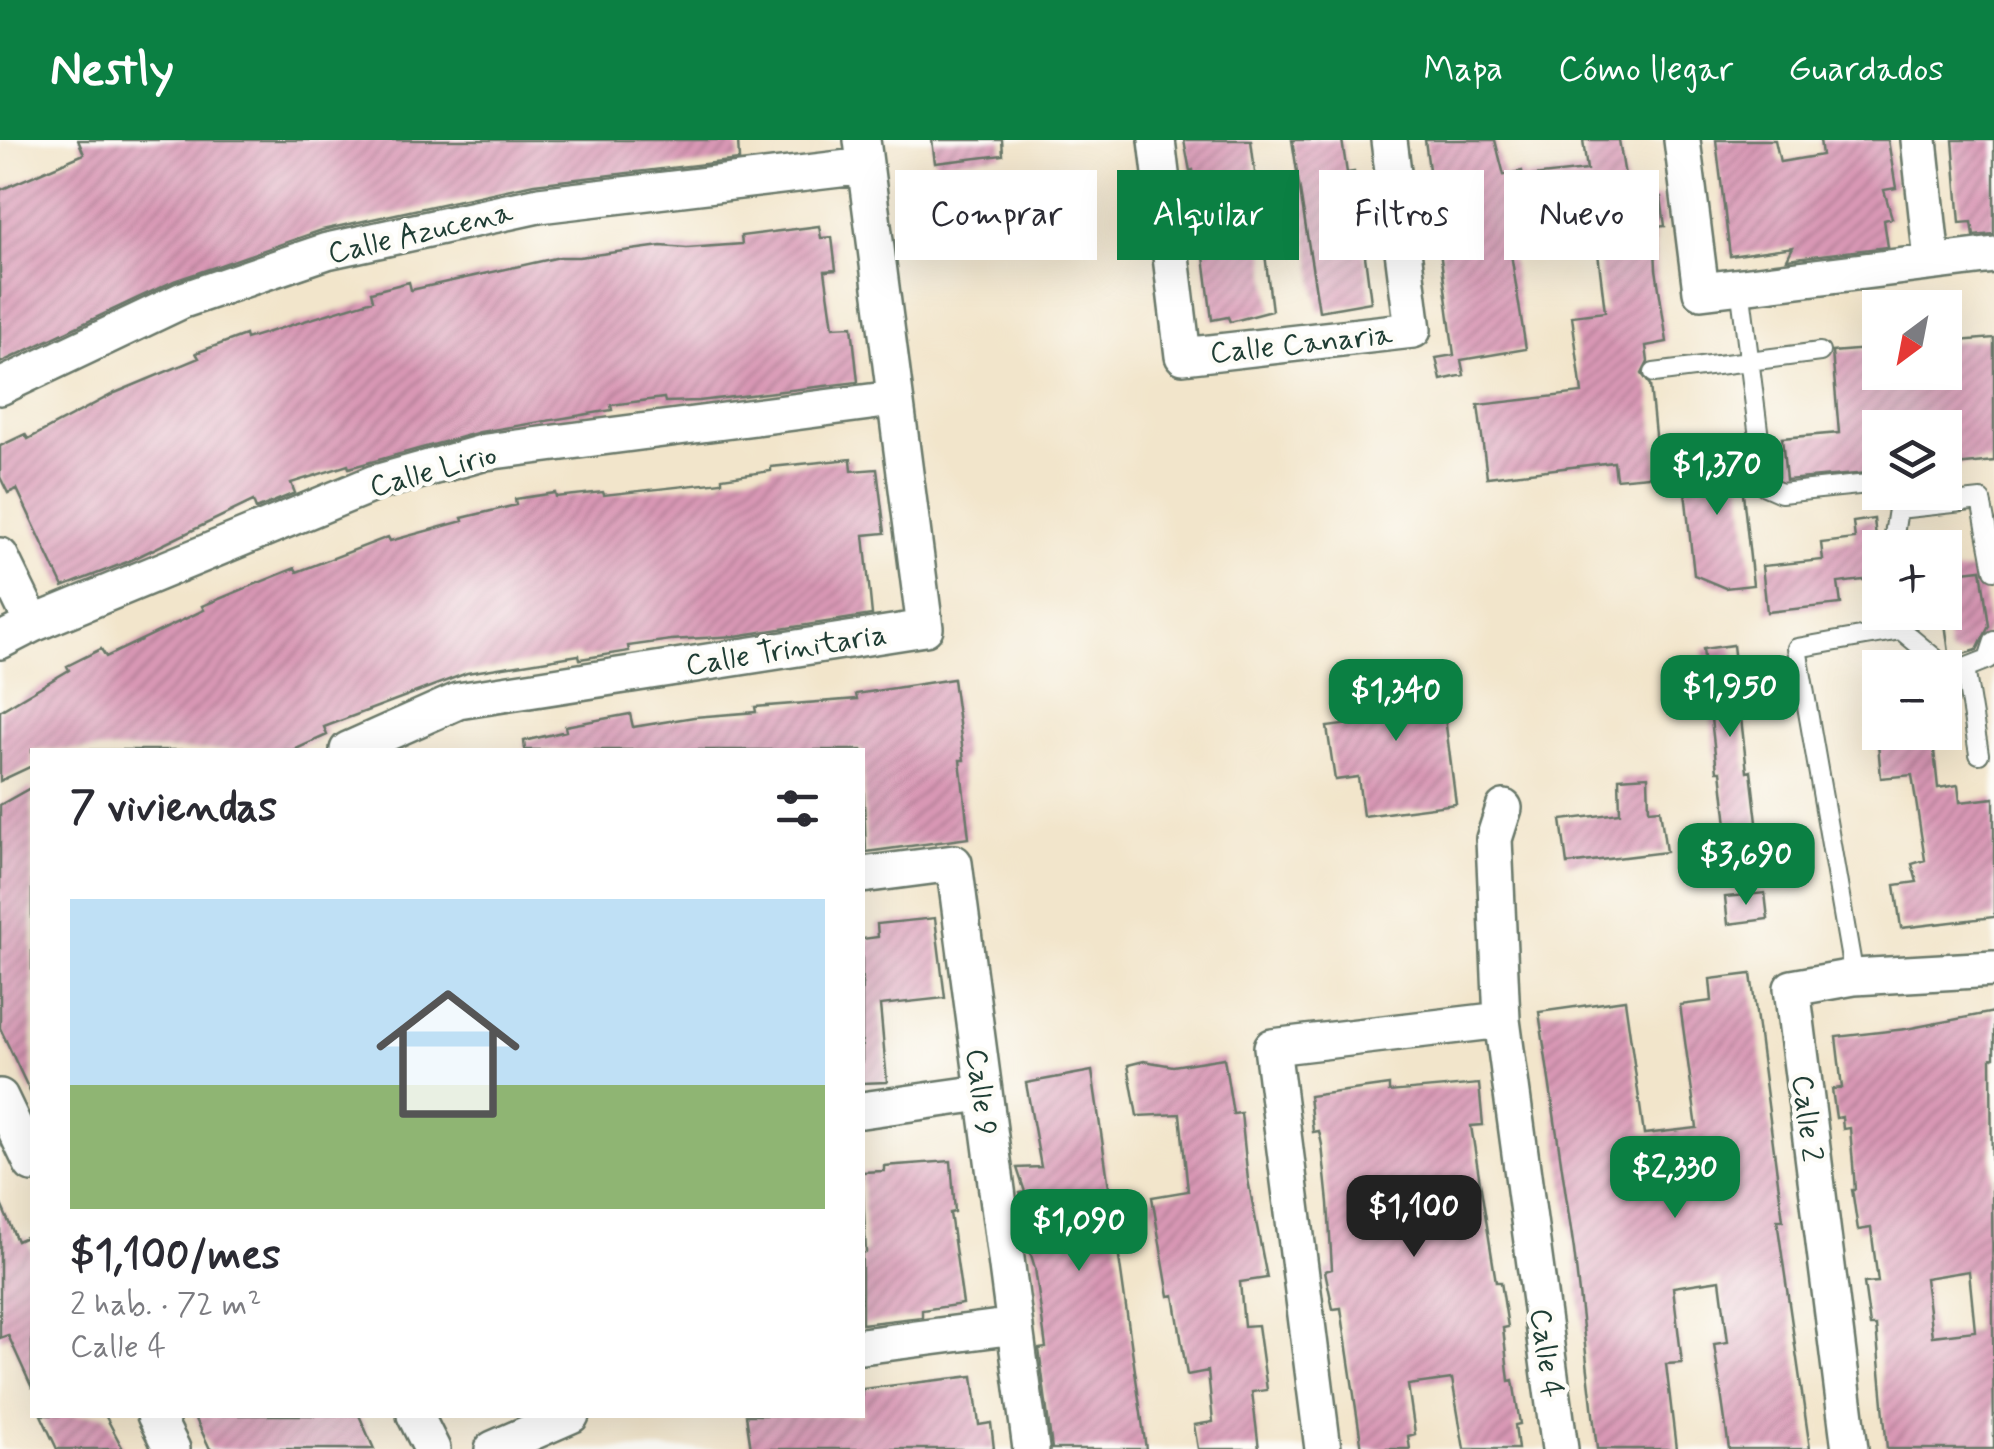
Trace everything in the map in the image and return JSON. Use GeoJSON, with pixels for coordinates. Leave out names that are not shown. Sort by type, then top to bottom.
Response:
{"type":"FeatureCollection","features":[{"type":"Feature","properties":{"kind":"street","name":"Calle Canaria"},"geometry":{"type":"LineString","coordinates":[[1159,156],[1184,356],[1413,330],[1390,140]]}},
{"type":"Feature","properties":{"kind":"street"},"geometry":{"type":"LineString","coordinates":[[1682,140],[1701,291],[1994,255]]}},
{"type":"Feature","properties":{"kind":"street"},"geometry":{"type":"LineString","coordinates":[[1919,140],[1932,262]]}},
{"type":"Feature","properties":{"kind":"street","name":"Calle Azucena"},"geometry":{"type":"LineString","coordinates":[[0,386],[182,300],[327,252],[539,206],[863,153]]}},
{"type":"Feature","properties":{"kind":"street","name":"Calle Trinitaria"},"geometry":{"type":"LineString","coordinates":[[353,748],[458,702],[924,628],[863,153]]}},
{"type":"Feature","properties":{"kind":"street","name":"Calle Lirio"},"geometry":{"type":"LineString","coordinates":[[0,641],[374,482],[486,452],[893,399]]}},
{"type":"Feature","properties":{"kind":"street"},"geometry":{"type":"LineString","coordinates":[[0,556],[33,624]]}},
{"type":"Feature","properties":{"kind":"street","name":"Calle 4"},"geometry":{"type":"LineString","coordinates":[[1504,808],[1494,839],[1502,1020],[1560,1449]]}},
{"type":"Feature","properties":{"kind":"street","name":"Calle 9"},"geometry":{"type":"LineString","coordinates":[[865,875],[954,863],[1030,1449]]}},
{"type":"Feature","properties":{"kind":"street","name":"Calle 2"},"geometry":{"type":"LineString","coordinates":[[1850,1449],[1792,988],[1854,977],[1994,969]]}},
{"type":"Feature","properties":{"kind":"street"},"geometry":{"type":"LineString","coordinates":[[1323,1449],[1272,1047],[1502,1020]]}},
{"type":"Feature","properties":{"kind":"street"},"geometry":{"type":"LineString","coordinates":[[865,1110],[982,1094]]}},
{"type":"Feature","properties":{"kind":"street"},"geometry":{"type":"LineString","coordinates":[[0,1096],[30,1160]]}},
{"type":"Feature","properties":{"kind":"street"},"geometry":{"type":"LineString","coordinates":[[865,1346],[1015,1326]]}},
{"type":"Feature","properties":{"kind":"street"},"geometry":{"type":"LineString","coordinates":[[156,1418],[172,1449]]}},
{"type":"Feature","properties":{"kind":"street"},"geometry":{"type":"LineString","coordinates":[[416,1418],[432,1449]]}},
{"type":"Feature","properties":{"kind":"street"},"geometry":{"type":"LineString","coordinates":[[493,1449],[564,1418]]}},
{"type":"Feature","properties":{"kind":"lane"},"geometry":{"type":"LineString","coordinates":[[1740,286],[1765,486],[1781,493],[1862,485]]}},
{"type":"Feature","properties":{"kind":"lane"},"geometry":{"type":"LineString","coordinates":[[1654,373],[1820,352]]}},
{"type":"Feature","properties":{"kind":"lane"},"geometry":{"type":"LineString","coordinates":[[1962,500],[1982,500],[1994,570]]}},
{"type":"Feature","properties":{"kind":"lane"},"geometry":{"type":"LineString","coordinates":[[1854,977],[1797,648],[1866,630]]}},
{"type":"Feature","properties":{"kind":"lane"},"geometry":{"type":"LineString","coordinates":[[1909,630],[1943,665],[1965,668],[1988,660],[1994,641]]}},
{"type":"Feature","properties":{"kind":"lane"},"geometry":{"type":"LineString","coordinates":[[1965,668],[1979,754]]}},
{"type":"Feature","properties":{"kind":"building"},"geometry":{"type":"Polygon","coordinates":[[[78,140],[738,140],[739,160],[534,184],[322,230],[174,281],[0,363],[0,190],[84,154],[78,140]]]}},
{"type":"Feature","properties":{"kind":"building"},"geometry":{"type":"Polygon","coordinates":[[[932,140],[1002,140],[1003,155],[935,163],[932,140]]]}},
{"type":"Feature","properties":{"kind":"building"},"geometry":{"type":"Polygon","coordinates":[[[1184,140],[1251,140],[1255,170],[1190,170],[1184,140]]]}},
{"type":"Feature","properties":{"kind":"building"},"geometry":{"type":"Polygon","coordinates":[[[1292,140],[1342,140],[1347,170],[1319,170],[1319,260],[1366,260],[1371,302],[1319,311],[1292,140]]]}},
{"type":"Feature","properties":{"kind":"building"},"geometry":{"type":"Polygon","coordinates":[[[1425,140],[1495,140],[1504,175],[1504,260],[1512,260],[1526,349],[1461,360],[1464,375],[1441,380],[1436,358],[1454,355],[1441,260],[1484,260],[1484,170],[1429,170],[1425,140]]]}},
{"type":"Feature","properties":{"kind":"building"},"geometry":{"type":"Polygon","coordinates":[[[1583,140],[1619,140],[1624,170],[1587,170],[1583,140]]]}},
{"type":"Feature","properties":{"kind":"building"},"geometry":{"type":"Polygon","coordinates":[[[1716,140],[1775,140],[1780,162],[1822,155],[1820,140],[1888,140],[1896,188],[1884,190],[1892,218],[1884,220],[1888,247],[1787,259],[1793,247],[1730,256],[1716,140]]]}},
{"type":"Feature","properties":{"kind":"building"},"geometry":{"type":"Polygon","coordinates":[[[1953,140],[1994,140],[1994,234],[1974,236],[1972,222],[1960,223],[1953,140]]]}},
{"type":"Feature","properties":{"kind":"building"},"geometry":{"type":"Polygon","coordinates":[[[1659,197],[1661,197],[1665,226],[1659,227],[1659,197]]]}},
{"type":"Feature","properties":{"kind":"building"},"geometry":{"type":"Polygon","coordinates":[[[819,226],[821,238],[832,237],[836,270],[825,271],[833,327],[852,326],[858,382],[699,401],[665,402],[664,398],[611,405],[612,410],[480,432],[349,468],[348,465],[291,483],[295,493],[256,509],[253,501],[127,562],[63,587],[17,489],[8,493],[0,477],[0,446],[25,434],[28,439],[115,393],[199,358],[196,353],[245,335],[246,339],[373,300],[371,292],[409,282],[411,290],[560,257],[661,246],[742,244],[741,236],[819,226]]]}},
{"type":"Feature","properties":{"kind":"building"},"geometry":{"type":"Polygon","coordinates":[[[1204,260],[1266,260],[1272,311],[1230,322],[1228,317],[1212,320],[1204,260]]]}},
{"type":"Feature","properties":{"kind":"building"},"geometry":{"type":"Polygon","coordinates":[[[1599,260],[1656,260],[1667,342],[1646,346],[1648,362],[1642,374],[1650,385],[1659,475],[1616,479],[1614,462],[1487,477],[1478,405],[1582,393],[1572,316],[1605,312],[1599,260]]]}},
{"type":"Feature","properties":{"kind":"building"},"geometry":{"type":"Polygon","coordinates":[[[1994,338],[1994,461],[1962,464],[1962,410],[1862,410],[1862,474],[1786,480],[1782,438],[1839,433],[1832,352],[1862,350],[1862,390],[1962,390],[1962,341],[1994,338]]]}},
{"type":"Feature","properties":{"kind":"building"},"geometry":{"type":"Polygon","coordinates":[[[1738,448],[1753,585],[1725,588],[1694,575],[1681,454],[1738,448]]]}},
{"type":"Feature","properties":{"kind":"building"},"geometry":{"type":"Polygon","coordinates":[[[851,459],[852,471],[877,469],[885,533],[864,535],[872,615],[735,636],[628,646],[629,651],[467,673],[324,727],[327,735],[298,748],[30,748],[30,767],[0,781],[0,711],[69,670],[67,666],[101,649],[106,657],[204,610],[202,606],[295,568],[297,572],[388,537],[390,541],[516,505],[515,499],[555,493],[556,497],[603,492],[604,495],[722,482],[722,478],[771,471],[771,467],[851,459]]]}},
{"type":"Feature","properties":{"kind":"building"},"geometry":{"type":"Polygon","coordinates":[[[1874,519],[1875,530],[1862,530],[1862,580],[1838,583],[1841,604],[1767,612],[1762,566],[1823,560],[1821,543],[1855,539],[1853,522],[1874,519]]]}},
{"type":"Feature","properties":{"kind":"building"},"geometry":{"type":"Polygon","coordinates":[[[1981,569],[1989,626],[1977,650],[1962,654],[1962,650],[1949,650],[1946,630],[1962,630],[1962,571],[1981,569]]]}},
{"type":"Feature","properties":{"kind":"building"},"geometry":{"type":"Polygon","coordinates":[[[1733,645],[1747,772],[1751,771],[1758,831],[1728,834],[1703,649],[1733,645]]]}},
{"type":"Feature","properties":{"kind":"building"},"geometry":{"type":"Polygon","coordinates":[[[1439,671],[1456,804],[1363,816],[1358,777],[1335,780],[1327,727],[1351,724],[1346,682],[1439,671]]]}},
{"type":"Feature","properties":{"kind":"building"},"geometry":{"type":"Polygon","coordinates":[[[953,679],[969,838],[866,852],[865,748],[525,748],[524,741],[566,731],[565,726],[630,714],[633,727],[756,712],[755,707],[857,699],[856,694],[953,679]]]}},
{"type":"Feature","properties":{"kind":"building"},"geometry":{"type":"Polygon","coordinates":[[[1879,750],[1934,750],[1938,788],[1958,785],[1960,802],[1994,798],[1994,917],[1901,928],[1895,885],[1917,882],[1912,864],[1925,860],[1912,775],[1881,778],[1879,750]]]}},
{"type":"Feature","properties":{"kind":"building"},"geometry":{"type":"Polygon","coordinates":[[[1648,776],[1649,810],[1660,809],[1666,852],[1567,864],[1561,820],[1620,813],[1619,778],[1648,776]]]}},
{"type":"Feature","properties":{"kind":"building"},"geometry":{"type":"Polygon","coordinates":[[[30,788],[30,1092],[0,1028],[0,805],[30,788]]]}},
{"type":"Feature","properties":{"kind":"building"},"geometry":{"type":"Polygon","coordinates":[[[1765,893],[1768,919],[1728,924],[1725,897],[1765,893]]]}},
{"type":"Feature","properties":{"kind":"building"},"geometry":{"type":"Polygon","coordinates":[[[935,918],[945,998],[880,1005],[887,1082],[865,1083],[865,939],[878,937],[877,924],[935,918]]]}},
{"type":"Feature","properties":{"kind":"building"},"geometry":{"type":"Polygon","coordinates":[[[1751,974],[1783,1220],[1777,1220],[1810,1449],[1729,1449],[1714,1344],[1728,1342],[1720,1280],[1673,1287],[1682,1363],[1666,1364],[1676,1449],[1597,1449],[1574,1250],[1539,1012],[1625,1000],[1644,1134],[1697,1128],[1680,1005],[1712,1001],[1710,979],[1751,974]]]}},
{"type":"Feature","properties":{"kind":"building"},"geometry":{"type":"Polygon","coordinates":[[[1994,1012],[1994,1449],[1887,1449],[1876,1326],[1870,1326],[1864,1283],[1878,1282],[1871,1228],[1858,1230],[1850,1128],[1843,1129],[1842,1117],[1836,1118],[1832,1089],[1842,1088],[1836,1037],[1906,1029],[1994,1012]],[[1969,1271],[1925,1278],[1932,1336],[1975,1331],[1969,1271]]]}},
{"type":"Feature","properties":{"kind":"building"},"geometry":{"type":"Polygon","coordinates":[[[1224,1058],[1233,1114],[1241,1113],[1248,1180],[1267,1278],[1240,1282],[1244,1326],[1258,1325],[1267,1390],[1252,1392],[1259,1449],[1198,1449],[1194,1425],[1213,1422],[1208,1371],[1187,1375],[1152,1197],[1188,1191],[1180,1114],[1137,1116],[1128,1065],[1144,1061],[1173,1066],[1224,1058]]]}},
{"type":"Feature","properties":{"kind":"building"},"geometry":{"type":"Polygon","coordinates":[[[1092,1071],[1146,1449],[1052,1449],[1039,1349],[1046,1348],[1035,1268],[1026,1238],[1029,1239],[1020,1193],[1025,1192],[1017,1168],[1041,1167],[1026,1083],[1092,1071]]]}},
{"type":"Feature","properties":{"kind":"building"},"geometry":{"type":"Polygon","coordinates":[[[1479,1084],[1483,1125],[1471,1126],[1496,1282],[1501,1282],[1508,1327],[1503,1328],[1509,1381],[1513,1380],[1520,1424],[1515,1425],[1518,1449],[1464,1449],[1452,1379],[1408,1385],[1415,1434],[1408,1436],[1410,1449],[1362,1449],[1341,1308],[1333,1309],[1325,1271],[1332,1269],[1328,1203],[1322,1145],[1319,1131],[1313,1132],[1309,1096],[1389,1085],[1389,1092],[1479,1084]]]}},
{"type":"Feature","properties":{"kind":"building"},"geometry":{"type":"Polygon","coordinates":[[[951,1161],[955,1212],[950,1213],[963,1304],[922,1310],[922,1317],[865,1324],[865,1172],[884,1171],[884,1166],[951,1161]]]}},
{"type":"Feature","properties":{"kind":"building"},"geometry":{"type":"Polygon","coordinates":[[[0,1202],[17,1241],[26,1237],[30,1246],[30,1384],[8,1335],[0,1338],[0,1202]]]}},
{"type":"Feature","properties":{"kind":"building"},"geometry":{"type":"Polygon","coordinates":[[[973,1376],[979,1425],[991,1423],[994,1449],[751,1449],[746,1418],[865,1418],[865,1389],[973,1376]]]}},
{"type":"Feature","properties":{"kind":"building"},"geometry":{"type":"Polygon","coordinates":[[[42,1418],[107,1418],[123,1449],[57,1449],[42,1418]]]}},
{"type":"Feature","properties":{"kind":"building"},"geometry":{"type":"Polygon","coordinates":[[[195,1418],[360,1418],[374,1449],[210,1449],[195,1418]]]}}]}
